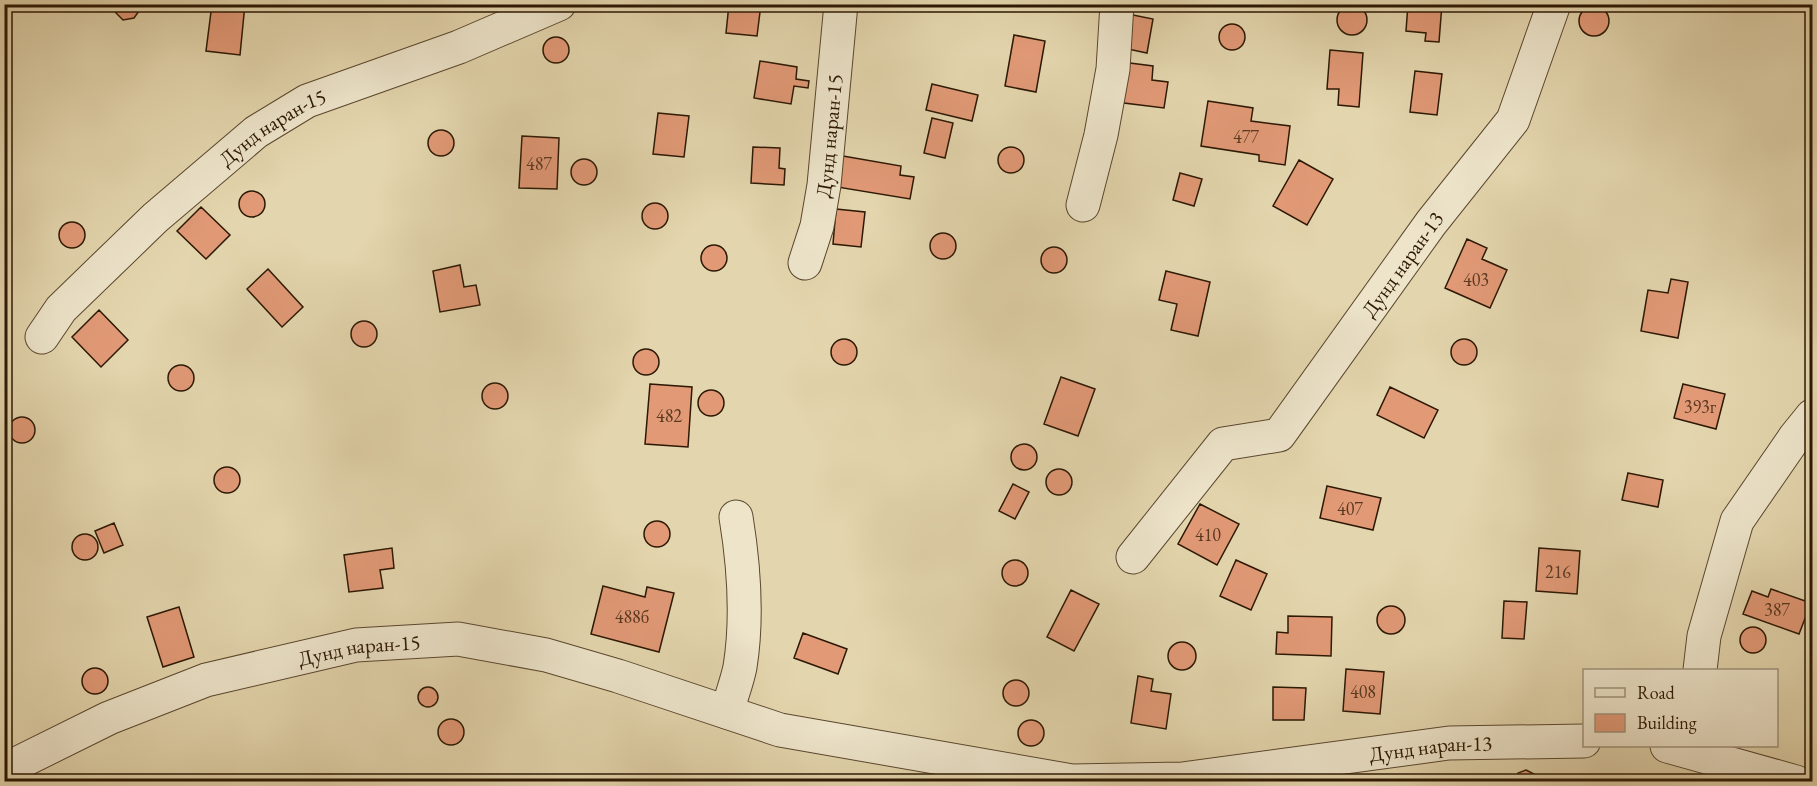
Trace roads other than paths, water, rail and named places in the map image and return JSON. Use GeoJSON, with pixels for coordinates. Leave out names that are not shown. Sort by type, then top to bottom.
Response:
{"type":"FeatureCollection","features":[{"type":"Feature","properties":{"kind":"street","name":"Дунд наран-15"},"geometry":{"type":"LineString","coordinates":[[42,337],[61,309],[147,226],[256,132],[307,101],[459,47],[559,4]]}},
{"type":"Feature","properties":{"kind":"street","name":"Дунд наран-15"},"geometry":{"type":"LineString","coordinates":[[805,263],[817,226],[824,184],[841,4]]}},
{"type":"Feature","properties":{"kind":"street"},"geometry":{"type":"LineString","coordinates":[[1083,205],[1103,124],[1113,69],[1117,4]]}},
{"type":"Feature","properties":{"kind":"street","name":"Дунд наран-13"},"geometry":{"type":"LineString","coordinates":[[1132,557],[1223,444],[1279,435],[1431,224],[1513,120],[1554,4]]}},
{"type":"Feature","properties":{"kind":"street"},"geometry":{"type":"LineString","coordinates":[[1700,669],[1704,636],[1737,521],[1812,416]]}},
{"type":"Feature","properties":{"kind":"street"},"geometry":{"type":"LineString","coordinates":[[727,712],[740,668],[744,616],[742,558],[736,517]]}},
{"type":"Feature","properties":{"kind":"street","name":"Дунд наран-15"},"geometry":{"type":"LineString","coordinates":[[4,770],[109,718],[206,680],[356,645],[458,639],[546,655],[618,676],[780,730]]}},
{"type":"Feature","properties":{"kind":"street","name":"Дунд наран-13"},"geometry":{"type":"LineString","coordinates":[[780,730],[1072,781],[1182,779],[1449,743],[1583,741]]}},
{"type":"Feature","properties":{"kind":"street"},"geometry":{"type":"LineString","coordinates":[[1685,748],[1796,782]]}}]}
